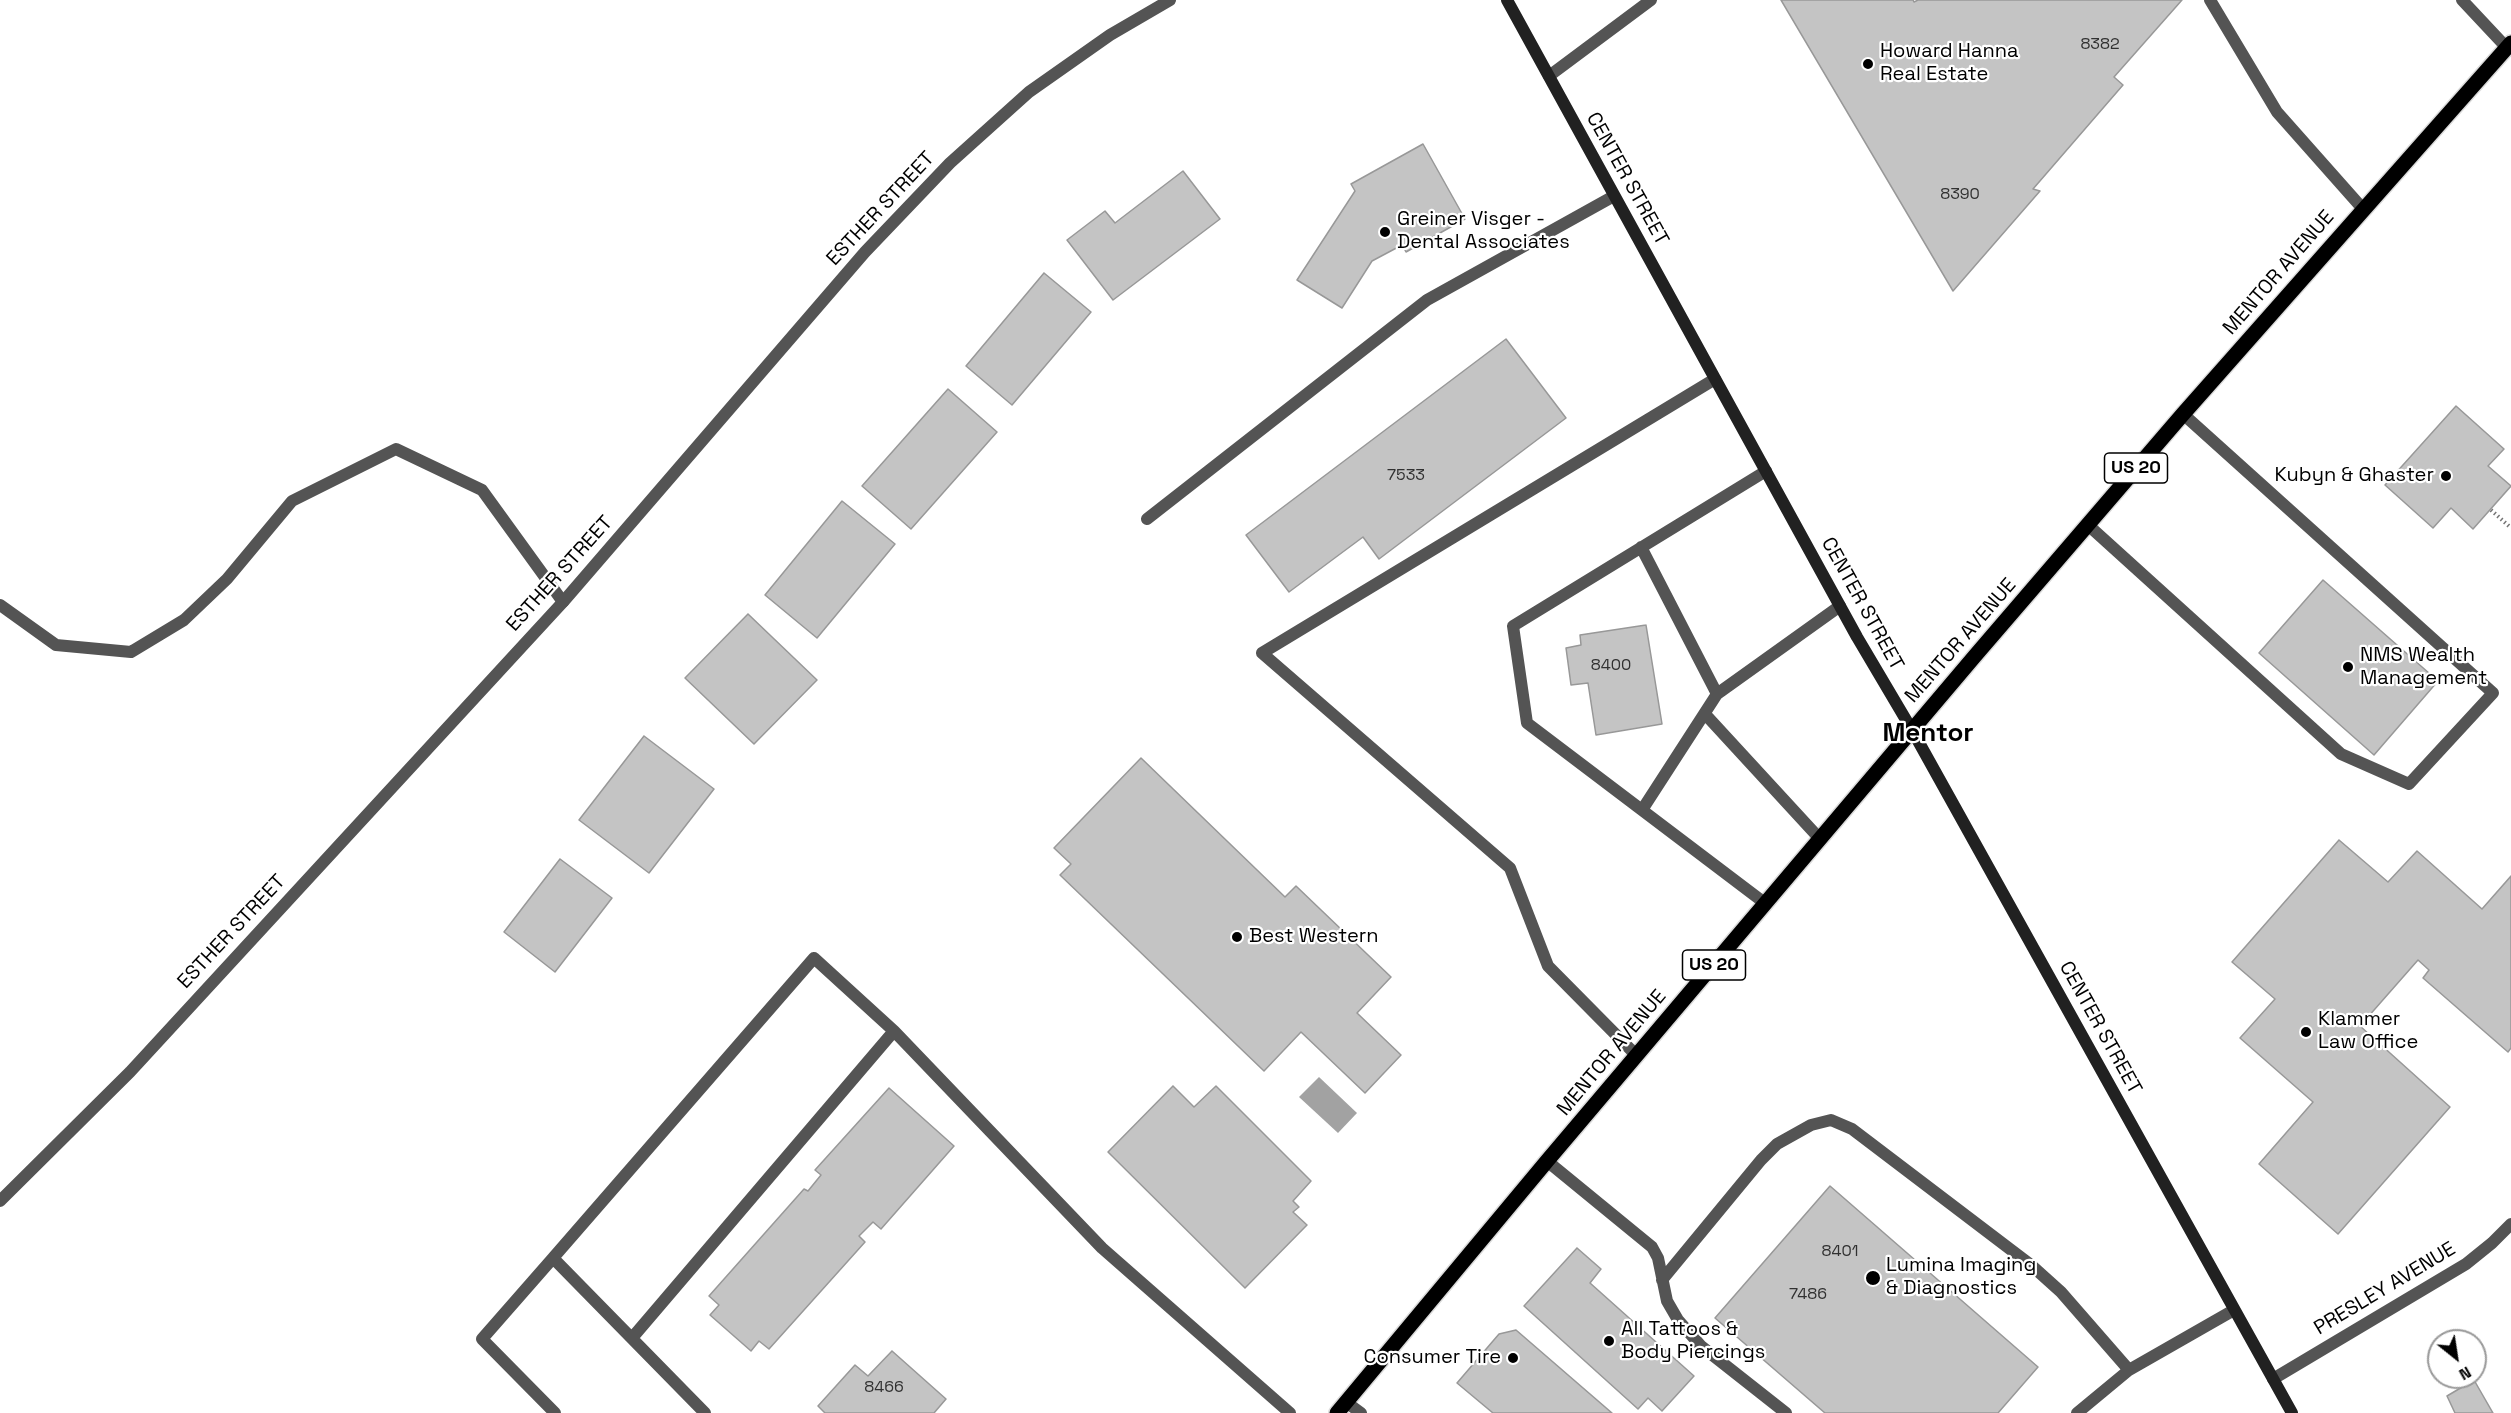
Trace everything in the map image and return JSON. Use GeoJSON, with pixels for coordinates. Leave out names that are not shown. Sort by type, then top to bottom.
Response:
{"type":"FeatureCollection","features":[{"type":"Feature","properties":{"kind":"main road","name":"CENTER STREET"},"geometry":{"type":"LineString","coordinates":[[1507,0],[1840,606],[1912,730],[2292,1413]]}},
{"type":"Feature","properties":{"kind":"main road","name":"MENTOR AVENUE"},"geometry":{"type":"LineString","coordinates":[[1342,1408],[1547,1161],[1912,730],[2184,414],[2509,45]]}},
{"type":"Feature","properties":{"kind":"street","name":"ESTHER STREET"},"geometry":{"type":"LineString","coordinates":[[0,1201],[129,1072],[563,602],[865,252],[950,163],[1029,92],[1110,35],[1170,0]]}},
{"type":"Feature","properties":{"kind":"street"},"geometry":{"type":"LineString","coordinates":[[1549,76],[1651,0]]}},
{"type":"Feature","properties":{"kind":"street"},"geometry":{"type":"LineString","coordinates":[[2210,0],[2277,112],[2363,209]]}},
{"type":"Feature","properties":{"kind":"street"},"geometry":{"type":"LineString","coordinates":[[2462,0],[2509,45]]}},
{"type":"Feature","properties":{"kind":"street"},"geometry":{"type":"LineString","coordinates":[[1147,519],[1427,300],[1614,196]]}},
{"type":"Feature","properties":{"kind":"street"},"geometry":{"type":"LineString","coordinates":[[1637,1056],[1548,966],[1510,868],[1262,653],[1715,379]]}},
{"type":"Feature","properties":{"kind":"street"},"geometry":{"type":"LineString","coordinates":[[2088,525],[2341,754],[2409,784],[2493,693],[2184,414]]}},
{"type":"Feature","properties":{"kind":"street"},"geometry":{"type":"LineString","coordinates":[[0,605],[56,645],[131,652],[184,620],[227,579],[291,501],[396,449],[482,490],[563,602]]}},
{"type":"Feature","properties":{"kind":"street"},"geometry":{"type":"LineString","coordinates":[[1766,471],[1513,626],[1527,723],[1766,904]]}},
{"type":"Feature","properties":{"kind":"street"},"geometry":{"type":"LineString","coordinates":[[1641,547],[1717,694]]}},
{"type":"Feature","properties":{"kind":"street"},"geometry":{"type":"LineString","coordinates":[[1642,810],[1717,694],[1840,606]]}},
{"type":"Feature","properties":{"kind":"street"},"geometry":{"type":"LineString","coordinates":[[1705,714],[1820,839]]}},
{"type":"Feature","properties":{"kind":"street"},"geometry":{"type":"LineString","coordinates":[[555,1413],[482,1339],[814,957],[894,1031],[1102,1248],[1290,1413]]}},
{"type":"Feature","properties":{"kind":"street"},"geometry":{"type":"LineString","coordinates":[[632,1338],[894,1031]]}},
{"type":"Feature","properties":{"kind":"street"},"geometry":{"type":"LineString","coordinates":[[1662,1280],[1761,1160],[1777,1144],[1811,1125],[1831,1120],[1852,1129],[2031,1264],[2061,1292],[2128,1370]]}},
{"type":"Feature","properties":{"kind":"street"},"geometry":{"type":"LineString","coordinates":[[1547,1161],[1652,1247],[1658,1258],[1667,1301],[1678,1320],[1701,1346],[1786,1413]]}},
{"type":"Feature","properties":{"kind":"street","name":"PRESLEY AVENUE"},"geometry":{"type":"LineString","coordinates":[[2273,1379],[2466,1264],[2511,1224]]}},
{"type":"Feature","properties":{"kind":"street"},"geometry":{"type":"LineString","coordinates":[[553,1258],[705,1413]]}},
{"type":"Feature","properties":{"kind":"street"},"geometry":{"type":"LineString","coordinates":[[2076,1413],[2128,1370],[2234,1310]]}},
{"type":"Feature","properties":{"kind":"street"},"geometry":{"type":"LineString","coordinates":[[1342,1408],[1360,1413]]}},
{"type":"Feature","properties":{"kind":"path"},"geometry":{"type":"LineString","coordinates":[[2491,510],[2511,528]]}},
{"type":"Feature","properties":{"kind":"shaded area"},"geometry":{"type":"Polygon","coordinates":[[[1319,1077],[1357,1113],[1338,1133],[1299,1097],[1319,1077]]]}},
{"type":"Feature","properties":{"kind":"building"},"geometry":{"type":"Polygon","coordinates":[[[1781,0],[1913,0],[1914,2],[1918,0],[2182,0],[2114,77],[2123,85],[2033,189],[2040,191],[1953,291],[1781,0]]]}},
{"type":"Feature","properties":{"kind":"building","name":"Greiner Visger - Dental Associates"},"geometry":{"type":"Polygon","coordinates":[[[1423,144],[1465,219],[1406,252],[1402,245],[1372,261],[1342,308],[1297,280],[1355,191],[1351,184],[1423,144]]]}},
{"type":"Feature","properties":{"kind":"building"},"geometry":{"type":"Polygon","coordinates":[[[1183,171],[1220,219],[1113,300],[1067,240],[1105,211],[1115,223],[1183,171]]]}},
{"type":"Feature","properties":{"kind":"building"},"geometry":{"type":"Polygon","coordinates":[[[1044,273],[1091,312],[1012,405],[966,366],[1044,273]]]}},
{"type":"Feature","properties":{"kind":"building"},"geometry":{"type":"Polygon","coordinates":[[[1506,339],[1566,418],[1379,559],[1363,537],[1289,592],[1246,535],[1506,339]]]}},
{"type":"Feature","properties":{"kind":"building"},"geometry":{"type":"Polygon","coordinates":[[[948,389],[997,432],[911,529],[862,486],[948,389]]]}},
{"type":"Feature","properties":{"kind":"building","name":"Kubyn & Ghaster"},"geometry":{"type":"Polygon","coordinates":[[[2456,406],[2504,449],[2488,466],[2511,486],[2473,529],[2451,508],[2433,528],[2385,485],[2456,406]]]}},
{"type":"Feature","properties":{"kind":"building"},"geometry":{"type":"Polygon","coordinates":[[[842,501],[895,544],[817,638],[765,595],[842,501]]]}},
{"type":"Feature","properties":{"kind":"building","name":"NMS Wealth Management"},"geometry":{"type":"Polygon","coordinates":[[[2323,580],[2438,681],[2374,755],[2259,653],[2323,580]]]}},
{"type":"Feature","properties":{"kind":"building"},"geometry":{"type":"Polygon","coordinates":[[[748,614],[817,680],[754,744],[685,678],[748,614]]]}},
{"type":"Feature","properties":{"kind":"building"},"geometry":{"type":"Polygon","coordinates":[[[1646,625],[1662,724],[1596,735],[1588,683],[1571,685],[1566,648],[1581,645],[1580,635],[1646,625]]]}},
{"type":"Feature","properties":{"kind":"building"},"geometry":{"type":"Polygon","coordinates":[[[644,736],[714,789],[649,873],[579,820],[644,736]]]}},
{"type":"Feature","properties":{"kind":"building","name":"Best Western"},"geometry":{"type":"Polygon","coordinates":[[[1141,758],[1285,897],[1296,886],[1391,977],[1357,1013],[1401,1055],[1365,1093],[1301,1032],[1264,1071],[1060,875],[1071,864],[1054,848],[1141,758]]]}},
{"type":"Feature","properties":{"kind":"building","name":"Klammer Law Office"},"geometry":{"type":"Polygon","coordinates":[[[2339,840],[2388,882],[2417,851],[2482,909],[2511,876],[2511,1048],[2508,1052],[2423,978],[2429,970],[2418,960],[2360,1026],[2450,1107],[2338,1234],[2259,1164],[2313,1102],[2240,1038],[2275,999],[2232,962],[2339,840]]]}},
{"type":"Feature","properties":{"kind":"building"},"geometry":{"type":"Polygon","coordinates":[[[560,859],[612,898],[555,972],[504,932],[560,859]]]}},
{"type":"Feature","properties":{"kind":"building"},"geometry":{"type":"Polygon","coordinates":[[[1173,1086],[1194,1107],[1216,1086],[1311,1181],[1293,1201],[1299,1207],[1293,1212],[1307,1225],[1245,1288],[1108,1152],[1173,1086]]]}},
{"type":"Feature","properties":{"kind":"building"},"geometry":{"type":"Polygon","coordinates":[[[889,1088],[954,1146],[881,1229],[873,1222],[859,1236],[865,1242],[769,1349],[759,1341],[751,1351],[710,1315],[719,1305],[709,1296],[804,1189],[808,1191],[821,1175],[815,1170],[889,1088]]]}},
{"type":"Feature","properties":{"kind":"building"},"geometry":{"type":"Polygon","coordinates":[[[1830,1186],[2038,1367],[1998,1413],[1825,1413],[1715,1318],[1830,1186]]]}},
{"type":"Feature","properties":{"kind":"building","name":"All Tattoos & Body Piercings"},"geometry":{"type":"Polygon","coordinates":[[[1577,1248],[1601,1269],[1590,1283],[1694,1376],[1662,1411],[1648,1398],[1638,1409],[1524,1306],[1577,1248]]]}},
{"type":"Feature","properties":{"kind":"building","name":"Consumer Tire"},"geometry":{"type":"Polygon","coordinates":[[[1516,1330],[1612,1413],[1493,1413],[1457,1383],[1499,1334],[1516,1330]]]}},
{"type":"Feature","properties":{"kind":"building"},"geometry":{"type":"Polygon","coordinates":[[[892,1351],[946,1399],[934,1413],[825,1413],[818,1406],[855,1365],[868,1376],[892,1351]]]}},
{"type":"Feature","properties":{"kind":"building"},"geometry":{"type":"Polygon","coordinates":[[[2459,1389],[2479,1389],[2493,1413],[2455,1413],[2447,1396],[2459,1389]]]}},
{"type":"Feature","properties":{"kind":"place","name":"Howard Hanna Real Estate"},"geometry":{"type":"Point","coordinates":[1868,64]}},
{"type":"Feature","properties":{"kind":"place","name":"Greiner Visger - Dental Associates"},"geometry":{"type":"Point","coordinates":[1385,232]}},
{"type":"Feature","properties":{"kind":"place","name":"Kubyn & Ghaster"},"geometry":{"type":"Point","coordinates":[2446,476]}},
{"type":"Feature","properties":{"kind":"place","name":"NMS Wealth Management"},"geometry":{"type":"Point","coordinates":[2348,667]}},
{"type":"Feature","properties":{"kind":"place","name":"Best Western"},"geometry":{"type":"Point","coordinates":[1237,937]}},
{"type":"Feature","properties":{"kind":"place","name":"Klammer Law Office"},"geometry":{"type":"Point","coordinates":[2306,1032]}},
{"type":"Feature","properties":{"kind":"place","name":"Lumina Imaging & Diagnostics"},"geometry":{"type":"Point","coordinates":[1873,1278]}},
{"type":"Feature","properties":{"kind":"place","name":"All Tattoos & Body Piercings"},"geometry":{"type":"Point","coordinates":[1609,1341]}},
{"type":"Feature","properties":{"kind":"place","name":"Consumer Tire"},"geometry":{"type":"Point","coordinates":[1513,1358]}},
{"type":"Feature","properties":{"kind":"district","name":"Mentor"},"geometry":{"type":"Point","coordinates":[1928,734]}}]}
